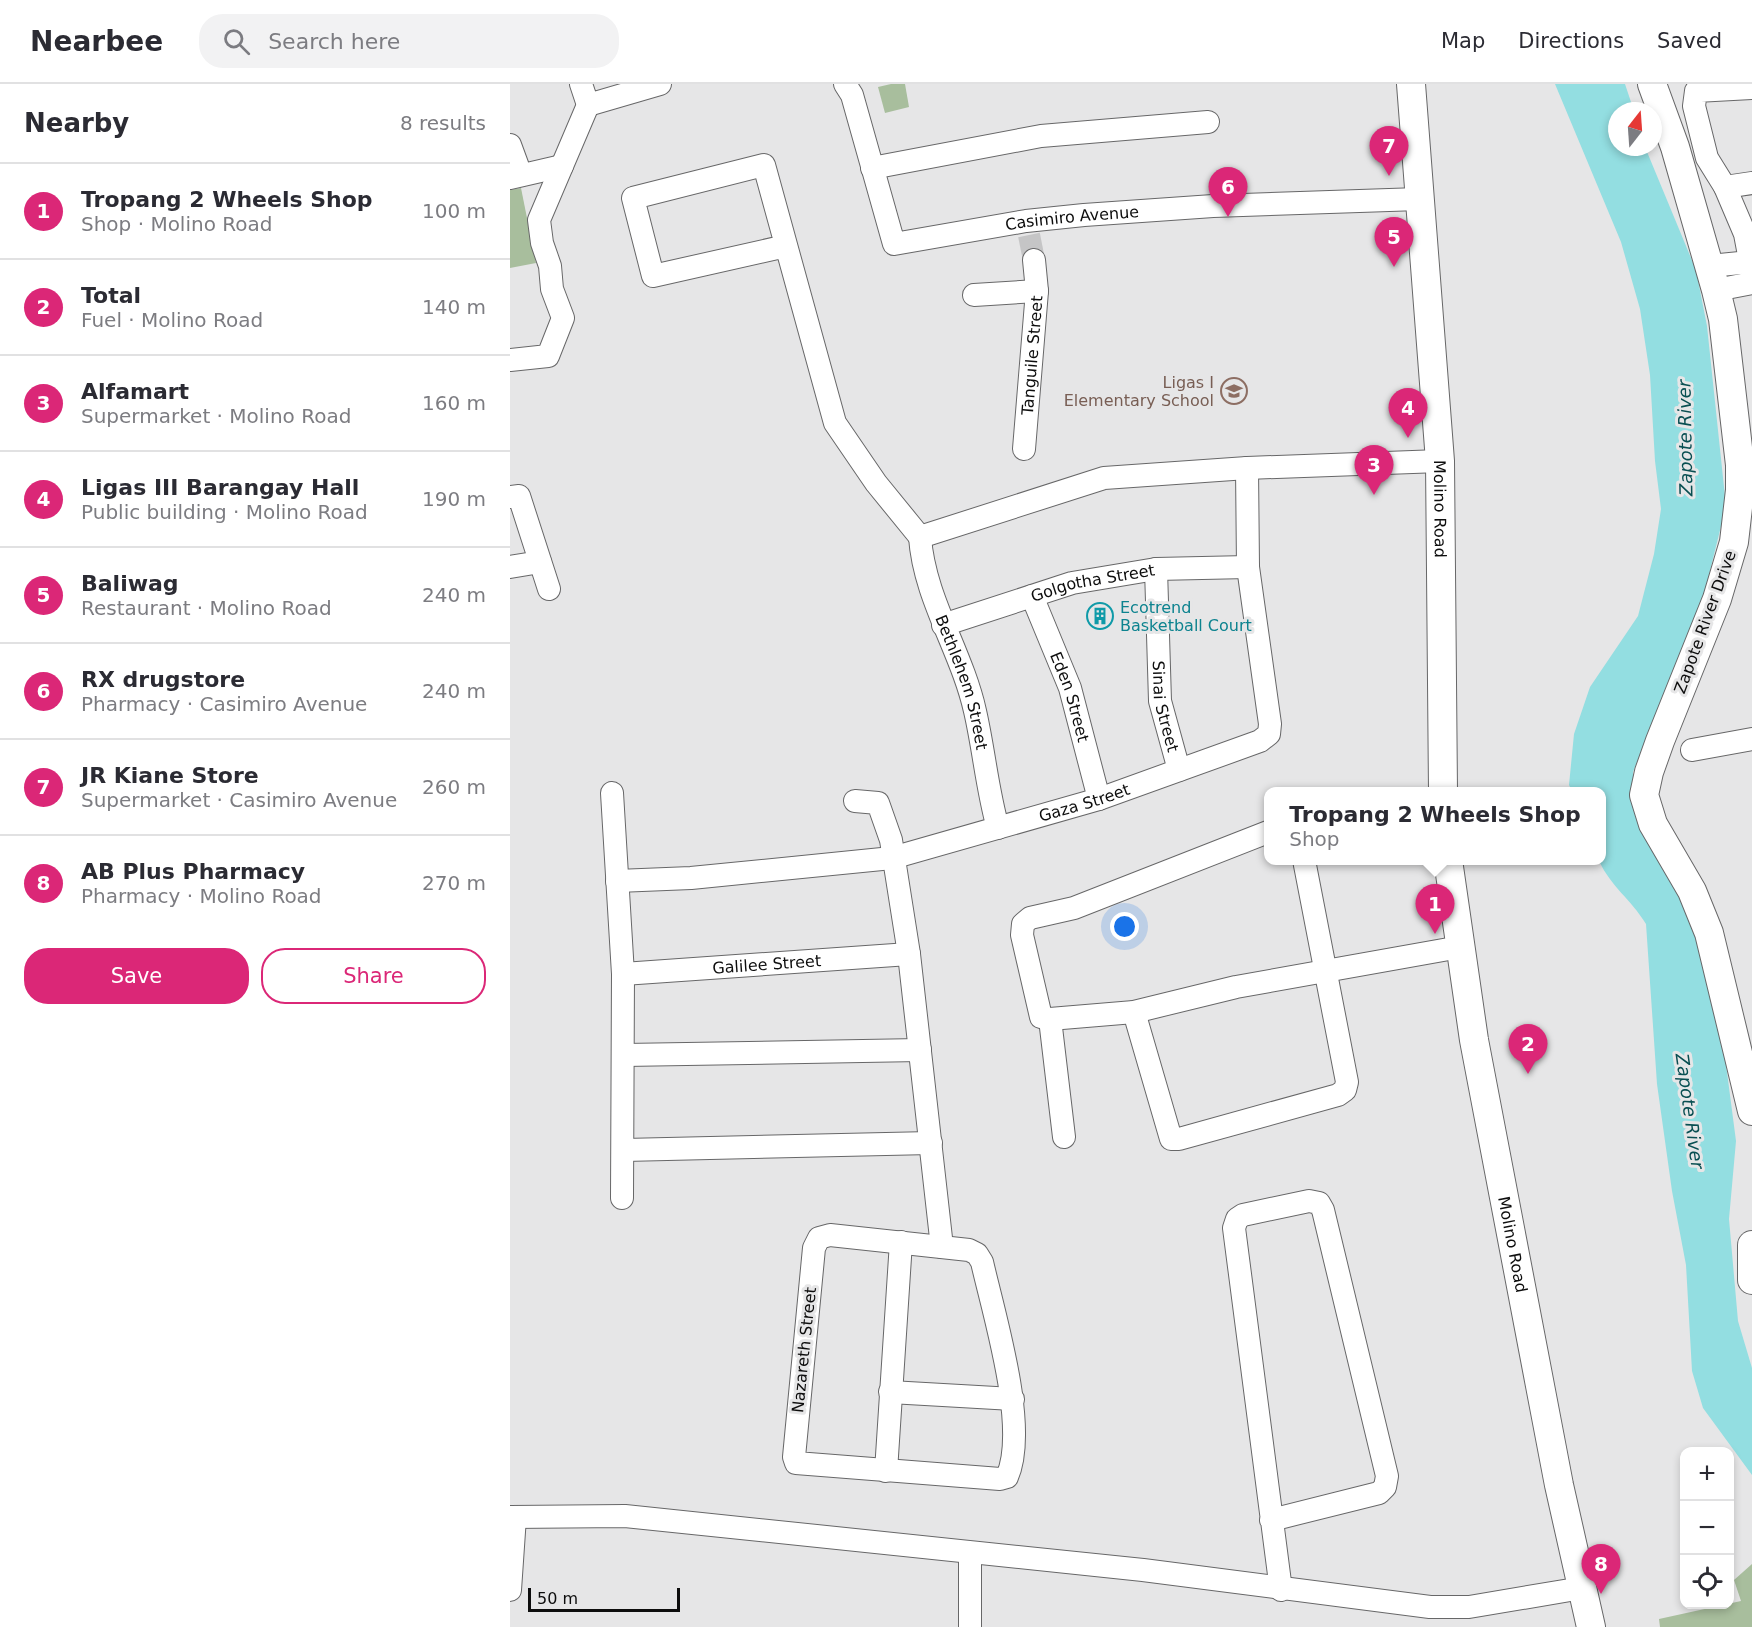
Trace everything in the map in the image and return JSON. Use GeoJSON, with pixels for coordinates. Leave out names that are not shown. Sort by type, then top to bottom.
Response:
{"type":"FeatureCollection","features":[{"type":"Feature","properties":{"kind":"main road","name":"Molino Road"},"geometry":{"type":"LineString","coordinates":[[1411,84],[1440,461],[1443,787]]}},
{"type":"Feature","properties":{"kind":"main road","name":"Zapote River Drive"},"geometry":{"type":"LineString","coordinates":[[1652,84],[1675,147],[1723,319],[1740,465],[1734,542],[1717,599],[1652,762],[1644,795],[1653,824],[1692,891],[1709,933],[1752,1111]]}},
{"type":"Feature","properties":{"kind":"main road","name":"Molino Road"},"geometry":{"type":"LineString","coordinates":[[1449,865],[1474,1040],[1559,1485],[1591,1627]]}},
{"type":"Feature","properties":{"kind":"main road"},"geometry":{"type":"LineString","coordinates":[[1752,1245],[1752,1280]]}},
{"type":"Feature","properties":{"kind":"street"},"geometry":{"type":"LineString","coordinates":[[510,360],[548,356],[563,318],[552,289],[550,266],[542,243],[539,220],[562,166],[584,94],[660,84]]}},
{"type":"Feature","properties":{"kind":"street","name":"Casimiro Avenue"},"geometry":{"type":"LineString","coordinates":[[845,84],[852,95],[894,244],[1213,206],[1419,199]]}},
{"type":"Feature","properties":{"kind":"street"},"geometry":{"type":"LineString","coordinates":[[1713,278],[1751,272],[1745,234],[1725,187],[1707,158],[1694,106],[1696,91],[1752,86]]}},
{"type":"Feature","properties":{"kind":"street"},"geometry":{"type":"LineString","coordinates":[[872,168],[1041,136],[1208,122]]}},
{"type":"Feature","properties":{"kind":"street"},"geometry":{"type":"LineString","coordinates":[[510,145],[515,176],[562,166]]}},
{"type":"Feature","properties":{"kind":"street"},"geometry":{"type":"LineString","coordinates":[[786,246],[652,276],[633,198],[764,165],[835,423],[876,483],[920,537],[1104,478],[1246,468],[1440,461]]}},
{"type":"Feature","properties":{"kind":"street"},"geometry":{"type":"LineString","coordinates":[[1725,187],[1752,183]]}},
{"type":"Feature","properties":{"kind":"street","name":"Tanguile Street"},"geometry":{"type":"LineString","coordinates":[[1024,449],[1036,291],[1034,260]]}},
{"type":"Feature","properties":{"kind":"street"},"geometry":{"type":"LineString","coordinates":[[974,295],[1036,291]]}},
{"type":"Feature","properties":{"kind":"street"},"geometry":{"type":"LineString","coordinates":[[1246,468],[1248,567]]}},
{"type":"Feature","properties":{"kind":"street"},"geometry":{"type":"LineString","coordinates":[[510,497],[519,496],[549,589]]}},
{"type":"Feature","properties":{"kind":"street","name":"Bethlehem Street"},"geometry":{"type":"LineString","coordinates":[[920,537],[921,554],[943,625],[975,710],[987,791],[998,828]]}},
{"type":"Feature","properties":{"kind":"street"},"geometry":{"type":"LineString","coordinates":[[510,567],[540,562]]}},
{"type":"Feature","properties":{"kind":"street","name":"Golgotha Street"},"geometry":{"type":"LineString","coordinates":[[943,625],[1072,583],[1156,570],[1248,567]]}},
{"type":"Feature","properties":{"kind":"street","name":"Gaza Street"},"geometry":{"type":"LineString","coordinates":[[617,881],[691,878],[892,858],[1099,799],[1260,741],[1269,734],[1248,567]]}},
{"type":"Feature","properties":{"kind":"street","name":"Sinai Street"},"geometry":{"type":"LineString","coordinates":[[1156,570],[1160,701],[1179,770]]}},
{"type":"Feature","properties":{"kind":"street","name":"Eden Street"},"geometry":{"type":"LineString","coordinates":[[1032,596],[1070,688],[1099,799]]}},
{"type":"Feature","properties":{"kind":"street"},"geometry":{"type":"LineString","coordinates":[[1692,750],[1752,739]]}},
{"type":"Feature","properties":{"kind":"street"},"geometry":{"type":"LineString","coordinates":[[612,793],[623,974],[622,1198]]}},
{"type":"Feature","properties":{"kind":"street"},"geometry":{"type":"LineString","coordinates":[[855,801],[874,801],[880,806],[891,840],[892,858],[909,954],[942,1247]]}},
{"type":"Feature","properties":{"kind":"street"},"geometry":{"type":"LineString","coordinates":[[1264,834],[1074,908],[1030,918],[1023,924],[1022,935],[1041,1017],[1050,1019],[1134,1012],[1236,987],[1460,948]]}},
{"type":"Feature","properties":{"kind":"street"},"geometry":{"type":"LineString","coordinates":[[1134,1012],[1168,1132],[1172,1139],[1338,1095],[1345,1090],[1347,1082],[1305,865]]}},
{"type":"Feature","properties":{"kind":"street","name":"Galilee Street"},"geometry":{"type":"LineString","coordinates":[[623,974],[909,954]]}},
{"type":"Feature","properties":{"kind":"street"},"geometry":{"type":"LineString","coordinates":[[1050,1019],[1064,1137]]}},
{"type":"Feature","properties":{"kind":"street"},"geometry":{"type":"LineString","coordinates":[[624,1055],[920,1050]]}},
{"type":"Feature","properties":{"kind":"street"},"geometry":{"type":"LineString","coordinates":[[624,1150],[931,1143]]}},
{"type":"Feature","properties":{"kind":"street"},"geometry":{"type":"LineString","coordinates":[[1271,1520],[1379,1493],[1385,1486],[1387,1476],[1323,1210],[1319,1203],[1309,1201],[1243,1215],[1237,1220],[1234,1228],[1271,1520],[1281,1590]]}},
{"type":"Feature","properties":{"kind":"street","name":"Nazareth Street"},"geometry":{"type":"LineString","coordinates":[[886,1471],[796,1463],[794,1457],[814,1248],[819,1238],[830,1235],[901,1242]]}},
{"type":"Feature","properties":{"kind":"street"},"geometry":{"type":"LineString","coordinates":[[901,1242],[942,1247],[969,1250],[977,1254],[982,1262],[1013,1399],[1014,1429],[1007,1477],[1000,1479],[886,1471],[901,1242]]}},
{"type":"Feature","properties":{"kind":"street"},"geometry":{"type":"LineString","coordinates":[[890,1392],[1013,1399]]}},
{"type":"Feature","properties":{"kind":"street"},"geometry":{"type":"LineString","coordinates":[[510,1590],[512,1517],[625,1516],[1143,1570],[1281,1590],[1430,1606],[1469,1607],[1582,1588]]}},
{"type":"Feature","properties":{"kind":"street"},"geometry":{"type":"LineString","coordinates":[[970,1553],[970,1627]]}},
{"type":"Feature","properties":{"kind":"green space"},"geometry":{"type":"Polygon","coordinates":[[[905,84],[909,107],[885,113],[878,87],[905,84]]]}},
{"type":"Feature","properties":{"kind":"green space"},"geometry":{"type":"Polygon","coordinates":[[[521,188],[536,263],[510,268],[510,190],[521,188]]]}},
{"type":"Feature","properties":{"kind":"green space"},"geometry":{"type":"Polygon","coordinates":[[[1752,1564],[1752,1627],[1660,1627],[1659,1619],[1705,1609],[1734,1609],[1734,1603],[1741,1601],[1734,1580],[1752,1564]]]}},
{"type":"Feature","properties":{"kind":"water","name":"Zapote River"},"geometry":{"type":"Polygon","coordinates":[[[1555,84],[1625,84],[1631,102],[1608,102],[1608,156],[1649,156],[1696,270],[1707,326],[1726,506],[1705,591],[1633,772],[1633,795],[1676,886],[1696,939],[1725,1057],[1736,1141],[1729,1219],[1738,1321],[1752,1368],[1752,1475],[1734,1450],[1734,1447],[1732,1447],[1703,1408],[1692,1371],[1686,1265],[1672,1191],[1657,1084],[1646,924],[1601,865],[1606,865],[1606,787],[1570,787],[1569,785],[1574,734],[1590,687],[1638,616],[1654,554],[1661,509],[1655,461],[1650,375],[1640,309],[1621,242],[1555,84]]]}},
{"type":"Feature","properties":{"kind":"tunnel"},"geometry":{"type":"LineString","coordinates":[[1029,235],[1034,260]]}},
{"type":"Feature","properties":{"kind":"place","name":"JR Kiane Store"},"geometry":{"type":"Point","coordinates":[1389,176]}},
{"type":"Feature","properties":{"kind":"place","name":"RX drugstore"},"geometry":{"type":"Point","coordinates":[1228,217]}},
{"type":"Feature","properties":{"kind":"place","name":"Baliwag"},"geometry":{"type":"Point","coordinates":[1394,267]}},
{"type":"Feature","properties":{"kind":"place","name":"Ligas I Elementary School"},"geometry":{"type":"Point","coordinates":[1234,391]}},
{"type":"Feature","properties":{"kind":"place","name":"Ligas III Barangay Hall"},"geometry":{"type":"Point","coordinates":[1408,438]}},
{"type":"Feature","properties":{"kind":"place","name":"Alfamart"},"geometry":{"type":"Point","coordinates":[1374,495]}},
{"type":"Feature","properties":{"kind":"place","name":"Ecotrend Basketball Court"},"geometry":{"type":"Point","coordinates":[1100,616]}},
{"type":"Feature","properties":{"kind":"place","name":"Tropang 2 Wheels Shop"},"geometry":{"type":"Point","coordinates":[1435,934]}},
{"type":"Feature","properties":{"kind":"place","name":"Total"},"geometry":{"type":"Point","coordinates":[1528,1074]}},
{"type":"Feature","properties":{"kind":"place","name":"AB Plus Pharmacy"},"geometry":{"type":"Point","coordinates":[1601,1594]}}]}
